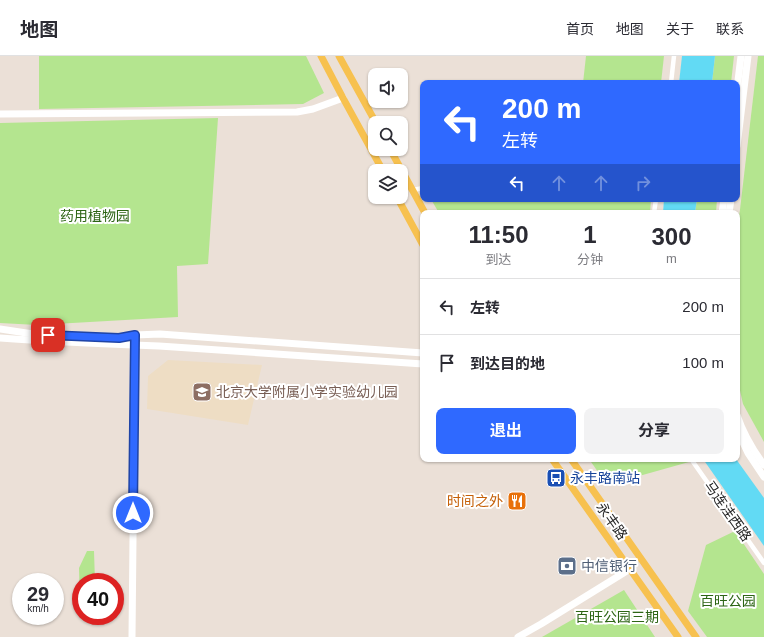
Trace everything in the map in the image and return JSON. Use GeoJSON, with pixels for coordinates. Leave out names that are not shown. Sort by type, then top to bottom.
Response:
{"type":"FeatureCollection","features":[{"type":"Feature","properties":{"kind":"main road"},"geometry":{"type":"LineString","coordinates":[[321,56],[379,164]]}},
{"type":"Feature","properties":{"kind":"main road"},"geometry":{"type":"LineString","coordinates":[[339,56],[372,116]]}},
{"type":"Feature","properties":{"kind":"main road"},"geometry":{"type":"LineString","coordinates":[[394,156],[423,210]]}},
{"type":"Feature","properties":{"kind":"main road"},"geometry":{"type":"LineString","coordinates":[[401,204],[420,239]]}},
{"type":"Feature","properties":{"kind":"main road","name":"永丰路"},"geometry":{"type":"LineString","coordinates":[[554,462],[678,637]]}},
{"type":"Feature","properties":{"kind":"main road","name":"永丰路"},"geometry":{"type":"LineString","coordinates":[[573,462],[696,637]]}},
{"type":"Feature","properties":{"kind":"street"},"geometry":{"type":"LineString","coordinates":[[671,80],[674,56]]}},
{"type":"Feature","properties":{"kind":"street"},"geometry":{"type":"LineString","coordinates":[[738,80],[741,56]]}},
{"type":"Feature","properties":{"kind":"street"},"geometry":{"type":"LineString","coordinates":[[740,121],[748,56]]}},
{"type":"Feature","properties":{"kind":"street"},"geometry":{"type":"LineString","coordinates":[[0,114],[297,112],[313,110],[343,98]]}},
{"type":"Feature","properties":{"kind":"street"},"geometry":{"type":"LineString","coordinates":[[413,190],[420,189]]}},
{"type":"Feature","properties":{"kind":"street"},"geometry":{"type":"LineString","coordinates":[[0,329],[34,334],[119,338],[135,335],[160,334],[420,353]]}},
{"type":"Feature","properties":{"kind":"street"},"geometry":{"type":"LineString","coordinates":[[132,637],[135,335]]}},
{"type":"Feature","properties":{"kind":"street"},"geometry":{"type":"LineString","coordinates":[[0,338],[175,347],[420,364]]}},
{"type":"Feature","properties":{"kind":"street"},"geometry":{"type":"LineString","coordinates":[[740,421],[750,443],[764,465]]}},
{"type":"Feature","properties":{"kind":"street"},"geometry":{"type":"LineString","coordinates":[[740,436],[748,453],[764,477]]}},
{"type":"Feature","properties":{"kind":"street","name":"马连洼西路"},"geometry":{"type":"LineString","coordinates":[[693,462],[764,563]]}},
{"type":"Feature","properties":{"kind":"street"},"geometry":{"type":"LineString","coordinates":[[518,637],[630,569]]}},
{"type":"Feature","properties":{"kind":"shaded area","name":"北京大学附属小学实验幼儿园"},"geometry":{"type":"Polygon","coordinates":[[[168,360],[262,365],[248,425],[147,409],[148,376],[168,360]]]}},
{"type":"Feature","properties":{"kind":"green space"},"geometry":{"type":"Polygon","coordinates":[[[39,56],[306,56],[324,93],[303,104],[39,109],[39,56]]]}},
{"type":"Feature","properties":{"kind":"green space"},"geometry":{"type":"Polygon","coordinates":[[[586,56],[664,56],[661,80],[583,80],[586,56]]]}},
{"type":"Feature","properties":{"kind":"green space"},"geometry":{"type":"Polygon","coordinates":[[[715,56],[734,56],[731,80],[712,80],[715,56]]]}},
{"type":"Feature","properties":{"kind":"green space"},"geometry":{"type":"Polygon","coordinates":[[[758,56],[764,56],[764,442],[743,404],[740,390],[740,210],[758,56]]]}},
{"type":"Feature","properties":{"kind":"green space","name":"药用植物园"},"geometry":{"type":"Polygon","coordinates":[[[218,118],[208,264],[177,266],[178,317],[37,325],[0,323],[0,123],[218,118]]]}},
{"type":"Feature","properties":{"kind":"green space"},"geometry":{"type":"Polygon","coordinates":[[[433,202],[651,202],[650,210],[437,210],[433,202]]]}},
{"type":"Feature","properties":{"kind":"green space"},"geometry":{"type":"Polygon","coordinates":[[[697,202],[717,202],[716,210],[695,210],[697,202]]]}},
{"type":"Feature","properties":{"kind":"green space"},"geometry":{"type":"Polygon","coordinates":[[[591,462],[689,462],[607,485],[591,462]]]}},
{"type":"Feature","properties":{"kind":"green space","name":"百旺公园"},"geometry":{"type":"Polygon","coordinates":[[[735,531],[764,574],[764,637],[707,637],[688,611],[706,545],[735,531]]]}},
{"type":"Feature","properties":{"kind":"green space"},"geometry":{"type":"Polygon","coordinates":[[[87,551],[94,551],[95,573],[79,573],[79,568],[87,551]]]}},
{"type":"Feature","properties":{"kind":"green space","name":"百旺公园三期"},"geometry":{"type":"Polygon","coordinates":[[[624,590],[655,637],[542,637],[624,590]]]}},
{"type":"Feature","properties":{"kind":"water"},"geometry":{"type":"Polygon","coordinates":[[[682,56],[715,56],[712,80],[679,80],[682,56]]]}},
{"type":"Feature","properties":{"kind":"water"},"geometry":{"type":"Polygon","coordinates":[[[664,202],[697,202],[695,210],[663,210],[664,202]]]}},
{"type":"Feature","properties":{"kind":"water"},"geometry":{"type":"Polygon","coordinates":[[[705,462],[738,462],[764,498],[764,546],[705,462]]]}},
{"type":"Feature","properties":{"kind":"place","name":"北京大学附属小学实验幼儿园"},"geometry":{"type":"Point","coordinates":[202,392]}},
{"type":"Feature","properties":{"kind":"place","name":"永丰路南站"},"geometry":{"type":"Point","coordinates":[556,478]}},
{"type":"Feature","properties":{"kind":"place","name":"时间之外"},"geometry":{"type":"Point","coordinates":[517,501]}},
{"type":"Feature","properties":{"kind":"place","name":"中信银行"},"geometry":{"type":"Point","coordinates":[567,566]}},
{"type":"Feature","properties":{"kind":"route"},"geometry":{"type":"LineString","coordinates":[[48,335],[119,338],[135,335],[133,513]]}}]}
